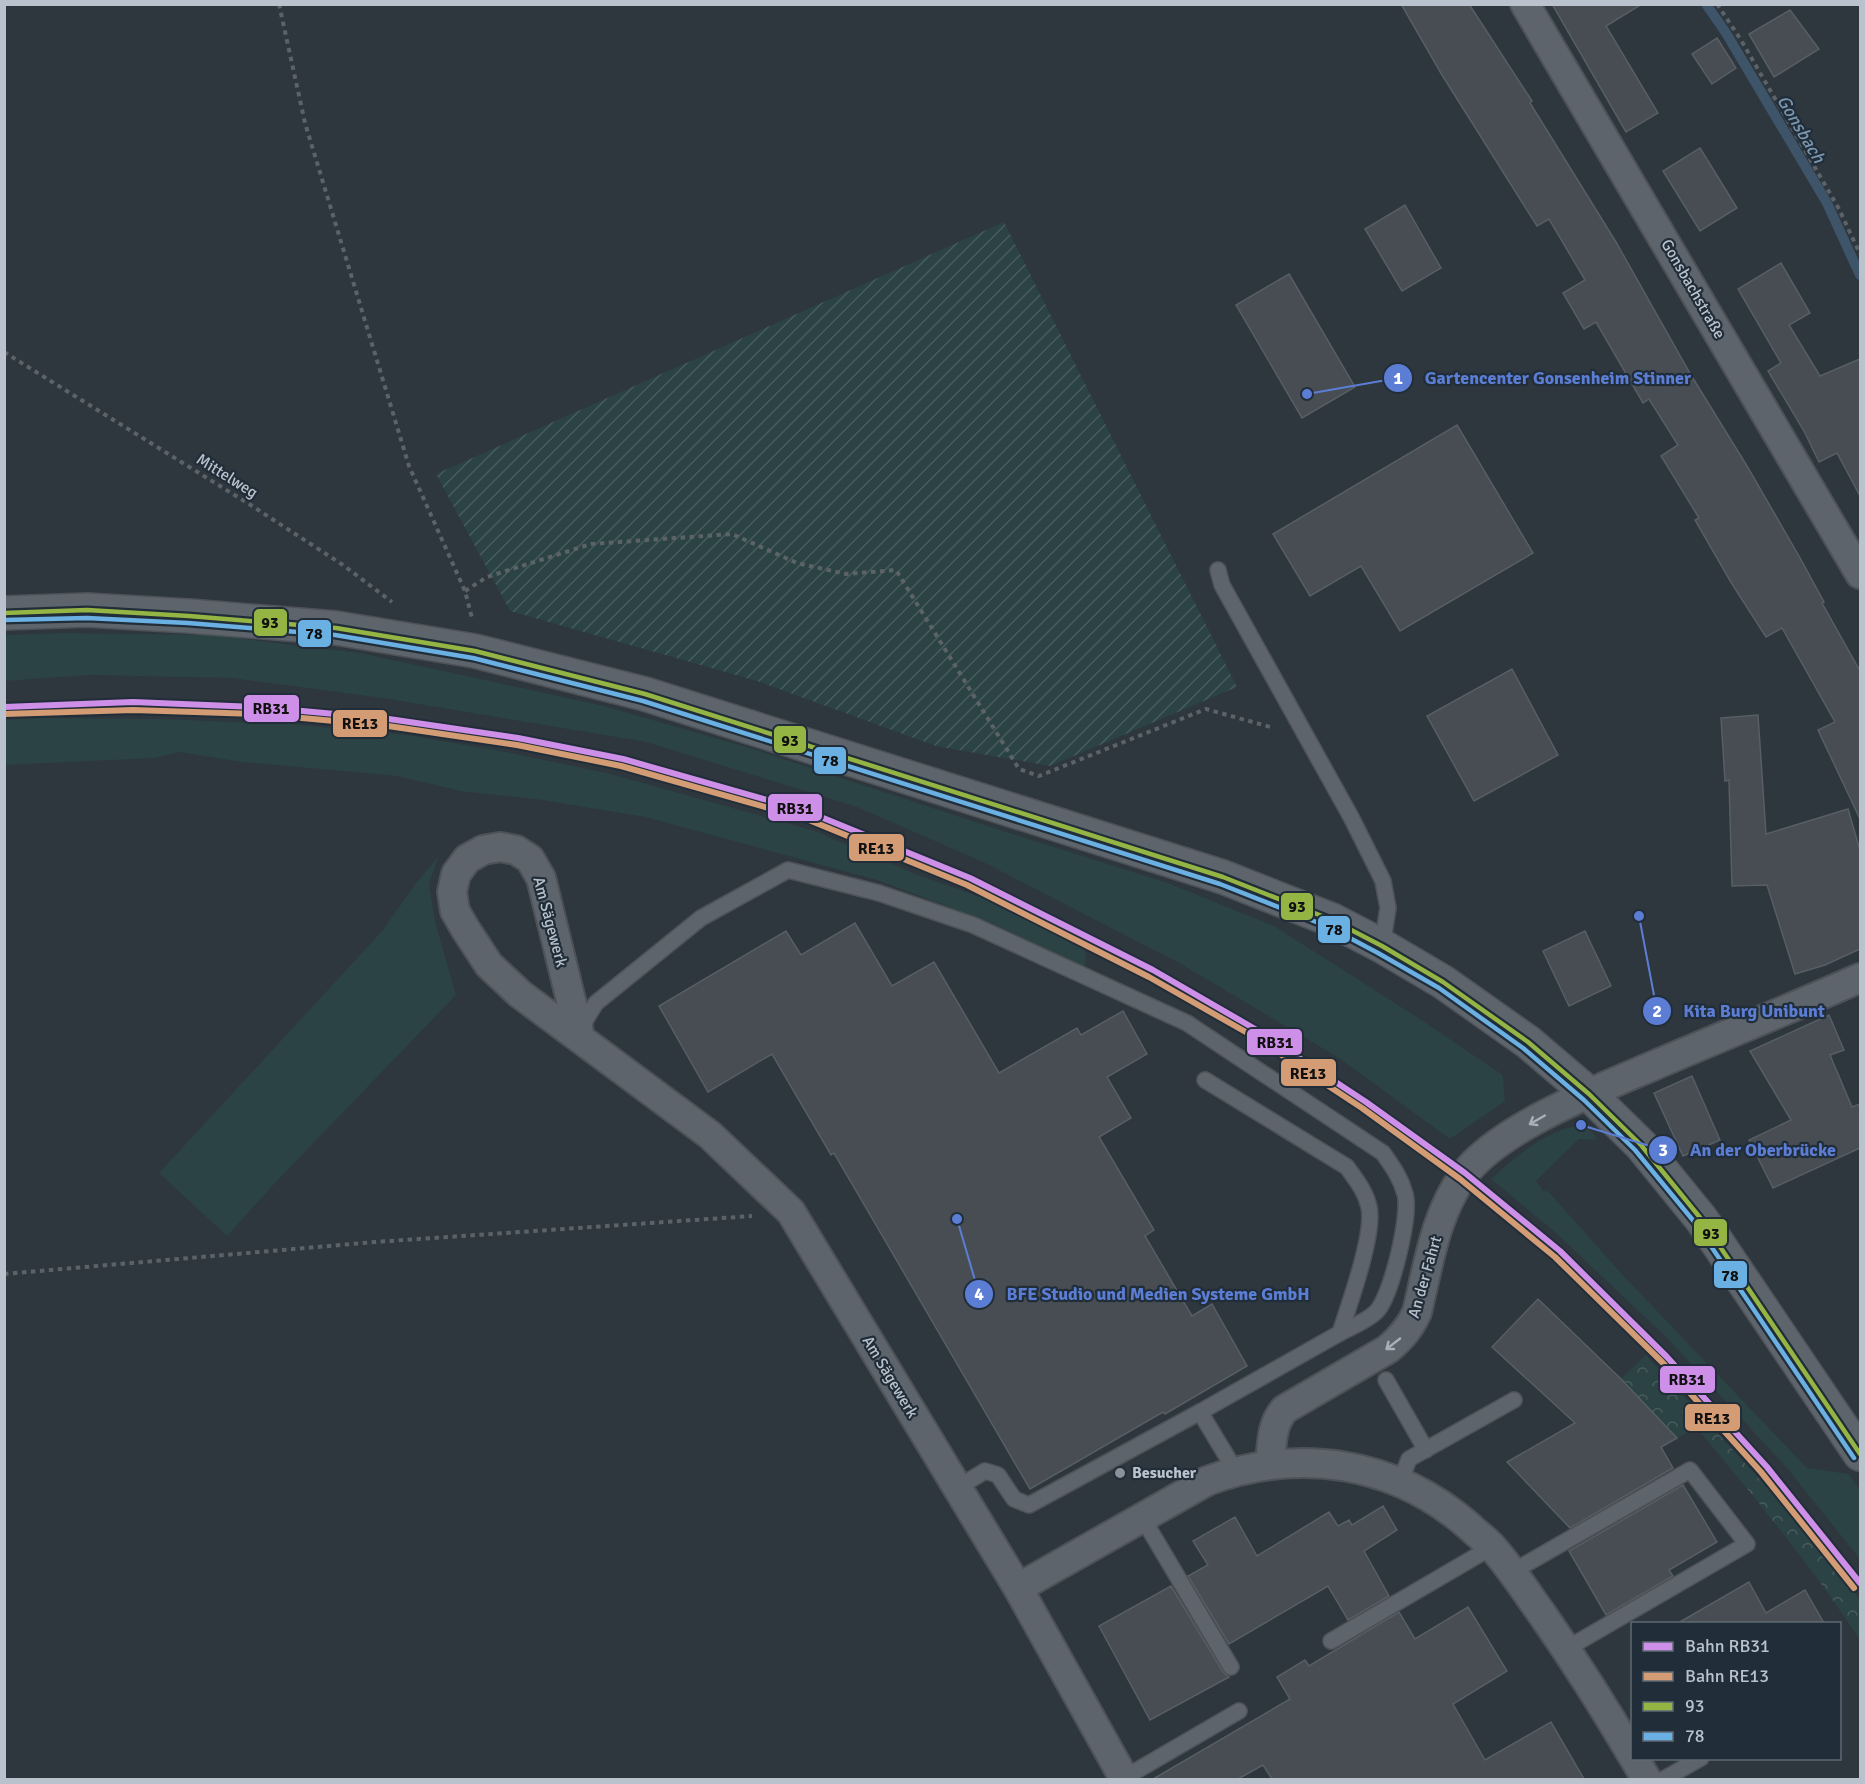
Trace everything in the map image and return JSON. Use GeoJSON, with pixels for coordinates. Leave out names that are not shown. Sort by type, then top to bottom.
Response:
{"type":"FeatureCollection","features":[{"type":"Feature","properties":{"kind":"street","name":"Gonsbachstraße"},"geometry":{"type":"LineString","coordinates":[[1525,4],[1860,574]]}},
{"type":"Feature","properties":{"kind":"street"},"geometry":{"type":"LineString","coordinates":[[4,613],[87,610],[189,616],[336,628],[475,651],[645,694],[1223,877],[1332,920],[1443,982],[1519,1035],[1589,1094],[1641,1145],[1702,1220],[1860,1454]]}},
{"type":"Feature","properties":{"kind":"street","name":"Am Sägewerk"},"geometry":{"type":"LineString","coordinates":[[580,1037],[541,878],[530,859],[516,850],[500,847],[483,850],[467,859],[456,874],[452,892],[455,911],[489,965],[520,994],[710,1136],[791,1212],[1018,1588],[1125,1779]]}},
{"type":"Feature","properties":{"kind":"street","name":"An der Fahrt"},"geometry":{"type":"LineString","coordinates":[[1269,1464],[1274,1426],[1285,1409],[1388,1348],[1402,1337],[1412,1324],[1442,1218],[1458,1184],[1474,1162],[1518,1131],[1589,1094],[1860,978]]}},
{"type":"Feature","properties":{"kind":"street"},"geometry":{"type":"LineString","coordinates":[[1018,1588],[1207,1481],[1235,1470],[1269,1464],[1308,1462],[1343,1465],[1386,1476],[1419,1491],[1452,1511],[1492,1547],[1512,1572],[1599,1698],[1631,1754]]}},
{"type":"Feature","properties":{"kind":"street"},"geometry":{"type":"LineString","coordinates":[[1635,1760],[1647,1779]]}},
{"type":"Feature","properties":{"kind":"lane"},"geometry":{"type":"LineString","coordinates":[[1218,570],[1222,585],[1308,737],[1383,881],[1388,908],[1382,946]]}},
{"type":"Feature","properties":{"kind":"lane"},"geometry":{"type":"LineString","coordinates":[[580,1037],[586,1019],[596,1003],[700,918],[788,870],[879,893],[973,926],[1187,1023],[1383,1153],[1398,1175],[1406,1196],[1406,1221],[1387,1294],[1376,1312],[1200,1412],[1029,1505],[1014,1499],[998,1475],[985,1471],[957,1488]]}},
{"type":"Feature","properties":{"kind":"lane"},"geometry":{"type":"LineString","coordinates":[[1205,1080],[1347,1167],[1361,1186],[1370,1207],[1370,1224],[1356,1283],[1340,1333]]}},
{"type":"Feature","properties":{"kind":"lane"},"geometry":{"type":"LineString","coordinates":[[1386,1380],[1426,1450]]}},
{"type":"Feature","properties":{"kind":"lane"},"geometry":{"type":"LineString","coordinates":[[1400,1482],[1409,1460],[1514,1400]]}},
{"type":"Feature","properties":{"kind":"lane"},"geometry":{"type":"LineString","coordinates":[[1200,1412],[1235,1470]]}},
{"type":"Feature","properties":{"kind":"lane"},"geometry":{"type":"LineString","coordinates":[[1512,1572],[1690,1470],[1747,1544],[1566,1649]]}},
{"type":"Feature","properties":{"kind":"lane"},"geometry":{"type":"LineString","coordinates":[[1142,1517],[1231,1667]]}},
{"type":"Feature","properties":{"kind":"lane"},"geometry":{"type":"LineString","coordinates":[[1331,1641],[1492,1547]]}},
{"type":"Feature","properties":{"kind":"lane"},"geometry":{"type":"LineString","coordinates":[[1125,1779],[1239,1711]]}},
{"type":"Feature","properties":{"kind":"lane"},"geometry":{"type":"LineString","coordinates":[[1662,1779],[1697,1760]]}},
{"type":"Feature","properties":{"kind":"path"},"geometry":{"type":"LineString","coordinates":[[279,4],[305,123],[409,466],[465,591],[475,627],[475,651]]}},
{"type":"Feature","properties":{"kind":"path"},"geometry":{"type":"LineString","coordinates":[[1717,4],[1741,40],[1839,209],[1860,254]]}},
{"type":"Feature","properties":{"kind":"path","name":"Mittelweg"},"geometry":{"type":"LineString","coordinates":[[4,352],[343,565],[398,607],[419,640]]}},
{"type":"Feature","properties":{"kind":"path"},"geometry":{"type":"LineString","coordinates":[[465,591],[487,578],[591,544],[732,534],[797,563],[846,574],[896,570],[1019,769],[1039,776],[1206,709],[1308,737]]}},
{"type":"Feature","properties":{"kind":"path"},"geometry":{"type":"LineString","coordinates":[[4,1274],[375,1242],[791,1212]]}},
{"type":"Feature","properties":{"kind":"green space"},"geometry":{"type":"Polygon","coordinates":[[[1004,222],[1237,687],[1050,766],[936,746],[757,681],[510,611],[436,474],[1004,222]]]}},
{"type":"Feature","properties":{"kind":"green space"},"geometry":{"type":"Polygon","coordinates":[[[63,633],[210,635],[361,653],[604,706],[750,748],[1168,883],[1274,926],[1417,1017],[1503,1075],[1505,1101],[1450,1139],[1339,1058],[1181,964],[985,863],[857,807],[646,742],[383,698],[232,678],[90,675],[5,681],[5,635],[63,633]]]}},
{"type":"Feature","properties":{"kind":"green space"},"geometry":{"type":"Polygon","coordinates":[[[160,719],[291,724],[407,735],[607,773],[815,831],[918,875],[994,902],[1086,951],[1085,967],[991,923],[877,880],[645,817],[542,800],[460,791],[397,776],[242,762],[179,752],[155,758],[5,765],[5,720],[160,719]]]}},
{"type":"Feature","properties":{"kind":"green space"},"geometry":{"type":"Polygon","coordinates":[[[438,857],[429,884],[435,921],[456,995],[227,1236],[159,1173],[383,930],[416,883],[438,857]]]}},
{"type":"Feature","properties":{"kind":"green space"},"geometry":{"type":"Polygon","coordinates":[[[1577,1126],[1589,1130],[1598,1140],[1579,1139],[1536,1181],[1544,1192],[1547,1190],[1620,1272],[1807,1468],[1849,1474],[1860,1491],[1860,1559],[1786,1467],[1667,1338],[1556,1233],[1491,1179],[1542,1139],[1577,1126]]]}},
{"type":"Feature","properties":{"kind":"green space"},"geometry":{"type":"Polygon","coordinates":[[[1646,1355],[1764,1484],[1847,1582],[1860,1600],[1860,1640],[1802,1558],[1697,1428],[1677,1438],[1621,1379],[1646,1355]]]}},
{"type":"Feature","properties":{"kind":"building"},"geometry":{"type":"Polygon","coordinates":[[[1401,4],[1469,4],[1532,101],[1530,103],[1616,242],[1691,375],[1799,556],[1860,671],[1860,819],[1818,730],[1835,722],[1782,628],[1766,637],[1732,584],[1695,520],[1699,518],[1661,456],[1678,445],[1649,399],[1643,403],[1596,322],[1584,329],[1563,293],[1585,280],[1549,219],[1537,226],[1442,75],[1401,4]]]}},
{"type":"Feature","properties":{"kind":"building"},"geometry":{"type":"Polygon","coordinates":[[[1552,4],[1642,4],[1606,26],[1658,113],[1626,132],[1552,4]]]}},
{"type":"Feature","properties":{"kind":"building"},"geometry":{"type":"Polygon","coordinates":[[[1790,10],[1819,49],[1774,77],[1749,34],[1790,10]]]}},
{"type":"Feature","properties":{"kind":"building"},"geometry":{"type":"Polygon","coordinates":[[[1717,38],[1736,68],[1712,84],[1692,54],[1717,38]]]}},
{"type":"Feature","properties":{"kind":"building"},"geometry":{"type":"Polygon","coordinates":[[[1700,148],[1737,208],[1700,231],[1663,171],[1700,148]]]}},
{"type":"Feature","properties":{"kind":"building"},"geometry":{"type":"Polygon","coordinates":[[[1405,205],[1441,268],[1402,291],[1365,229],[1405,205]]]}},
{"type":"Feature","properties":{"kind":"building"},"geometry":{"type":"Polygon","coordinates":[[[1781,263],[1810,313],[1789,325],[1820,376],[1860,359],[1860,496],[1837,453],[1819,462],[1804,431],[1768,371],[1781,363],[1738,289],[1781,263]]]}},
{"type":"Feature","properties":{"kind":"building"},"geometry":{"type":"Polygon","coordinates":[[[1289,274],[1355,387],[1302,418],[1236,305],[1289,274]]]}},
{"type":"Feature","properties":{"kind":"building"},"geometry":{"type":"Polygon","coordinates":[[[1457,425],[1533,553],[1400,631],[1361,566],[1310,596],[1273,534],[1457,425]]]}},
{"type":"Feature","properties":{"kind":"building"},"geometry":{"type":"Polygon","coordinates":[[[1512,669],[1558,755],[1474,801],[1427,716],[1512,669]]]}},
{"type":"Feature","properties":{"kind":"building"},"geometry":{"type":"Polygon","coordinates":[[[1758,715],[1766,834],[1848,809],[1860,850],[1860,949],[1825,965],[1795,974],[1767,885],[1732,886],[1729,780],[1725,781],[1721,718],[1758,715]]]}},
{"type":"Feature","properties":{"kind":"building"},"geometry":{"type":"Polygon","coordinates":[[[855,923],[892,986],[934,962],[999,1073],[1077,1028],[1081,1035],[1123,1011],[1147,1054],[1107,1077],[1131,1118],[1099,1137],[1154,1230],[1145,1236],[1192,1316],[1212,1304],[1247,1366],[1030,1489],[834,1153],[831,1155],[772,1054],[708,1092],[659,1006],[786,931],[801,955],[855,923]]]}},
{"type":"Feature","properties":{"kind":"building"},"geometry":{"type":"Polygon","coordinates":[[[1585,931],[1611,986],[1569,1006],[1543,951],[1585,931]]]}},
{"type":"Feature","properties":{"kind":"building"},"geometry":{"type":"Polygon","coordinates":[[[1829,1015],[1844,1050],[1830,1055],[1852,1107],[1860,1104],[1860,1148],[1773,1188],[1749,1140],[1791,1120],[1750,1051],[1829,1015]]]}},
{"type":"Feature","properties":{"kind":"building"},"geometry":{"type":"Polygon","coordinates":[[[1692,1076],[1720,1140],[1683,1156],[1654,1093],[1692,1076]]]}},
{"type":"Feature","properties":{"kind":"building"},"geometry":{"type":"Polygon","coordinates":[[[1538,1299],[1621,1379],[1677,1438],[1661,1447],[1673,1468],[1570,1528],[1507,1462],[1575,1423],[1492,1347],[1538,1299]]]}},
{"type":"Feature","properties":{"kind":"building"},"geometry":{"type":"Polygon","coordinates":[[[1683,1485],[1717,1542],[1669,1570],[1673,1576],[1606,1615],[1569,1551],[1683,1485]]]}},
{"type":"Feature","properties":{"kind":"building"},"geometry":{"type":"Polygon","coordinates":[[[1383,1506],[1397,1530],[1364,1551],[1389,1596],[1348,1620],[1328,1586],[1229,1644],[1188,1576],[1208,1565],[1193,1541],[1235,1517],[1257,1556],[1329,1512],[1338,1526],[1349,1520],[1352,1525],[1383,1506]]]}},
{"type":"Feature","properties":{"kind":"building"},"geometry":{"type":"Polygon","coordinates":[[[1749,1582],[1766,1613],[1805,1590],[1823,1622],[1680,1622],[1749,1582]]]}},
{"type":"Feature","properties":{"kind":"building"},"geometry":{"type":"Polygon","coordinates":[[[1171,1586],[1223,1672],[1229,1677],[1150,1720],[1099,1626],[1171,1586]]]}},
{"type":"Feature","properties":{"kind":"building"},"geometry":{"type":"Polygon","coordinates":[[[1468,1607],[1507,1671],[1453,1704],[1485,1760],[1551,1722],[1584,1779],[1272,1779],[1263,1765],[1238,1779],[1153,1779],[1290,1699],[1277,1677],[1305,1660],[1309,1666],[1399,1612],[1415,1639],[1468,1607]]]}},
{"type":"Feature","properties":{"kind":"waterway","name":"Gonsbach"},"geometry":{"type":"LineString","coordinates":[[1706,4],[1726,33],[1827,203],[1860,275]]}},
{"type":"Feature","properties":{"kind":"rail line","name":"RB31"},"geometry":{"type":"LineString","coordinates":[[4,707],[133,702],[259,707],[389,719],[518,738],[623,759],[806,811],[970,878],[1153,970],[1255,1029],[1366,1102],[1465,1173],[1560,1251],[1667,1357],[1767,1467],[1860,1583]]}},
{"type":"Feature","properties":{"kind":"rail line","name":"RE13"},"geometry":{"type":"LineString","coordinates":[[4,714],[133,710],[259,714],[388,726],[517,745],[621,766],[804,818],[967,885],[1149,977],[1251,1035],[1362,1108],[1460,1179],[1555,1257],[1662,1362],[1761,1472],[1854,1588]]}},
{"type":"Feature","properties":{"kind":"transit line","name":"93"},"geometry":{"type":"LineString","coordinates":[[4,613],[87,610],[189,616],[336,628],[475,651],[645,694],[1223,877],[1332,920],[1443,982],[1528,1042],[1589,1094],[1641,1145],[1702,1220],[1860,1454]]}},
{"type":"Feature","properties":{"kind":"transit line","name":"78"},"geometry":{"type":"LineString","coordinates":[[4,620],[87,618],[188,623],[335,635],[473,658],[643,701],[1220,884],[1329,927],[1439,988],[1523,1048],[1584,1100],[1635,1150],[1696,1224],[1854,1458]]}},
{"type":"Feature","properties":{"kind":"place","name":"Gartencenter Gonsenheim Stinner"},"geometry":{"type":"Point","coordinates":[1307,394]}},
{"type":"Feature","properties":{"kind":"place","name":"Kita Burg Unibunt"},"geometry":{"type":"Point","coordinates":[1639,916]}},
{"type":"Feature","properties":{"kind":"place","name":"An der Oberbrücke"},"geometry":{"type":"Point","coordinates":[1581,1125]}},
{"type":"Feature","properties":{"kind":"place","name":"BFE Studio und Medien Systeme GmbH"},"geometry":{"type":"Point","coordinates":[957,1219]}},
{"type":"Feature","properties":{"kind":"place","name":"Besucher"},"geometry":{"type":"Point","coordinates":[1120,1473]}}]}
